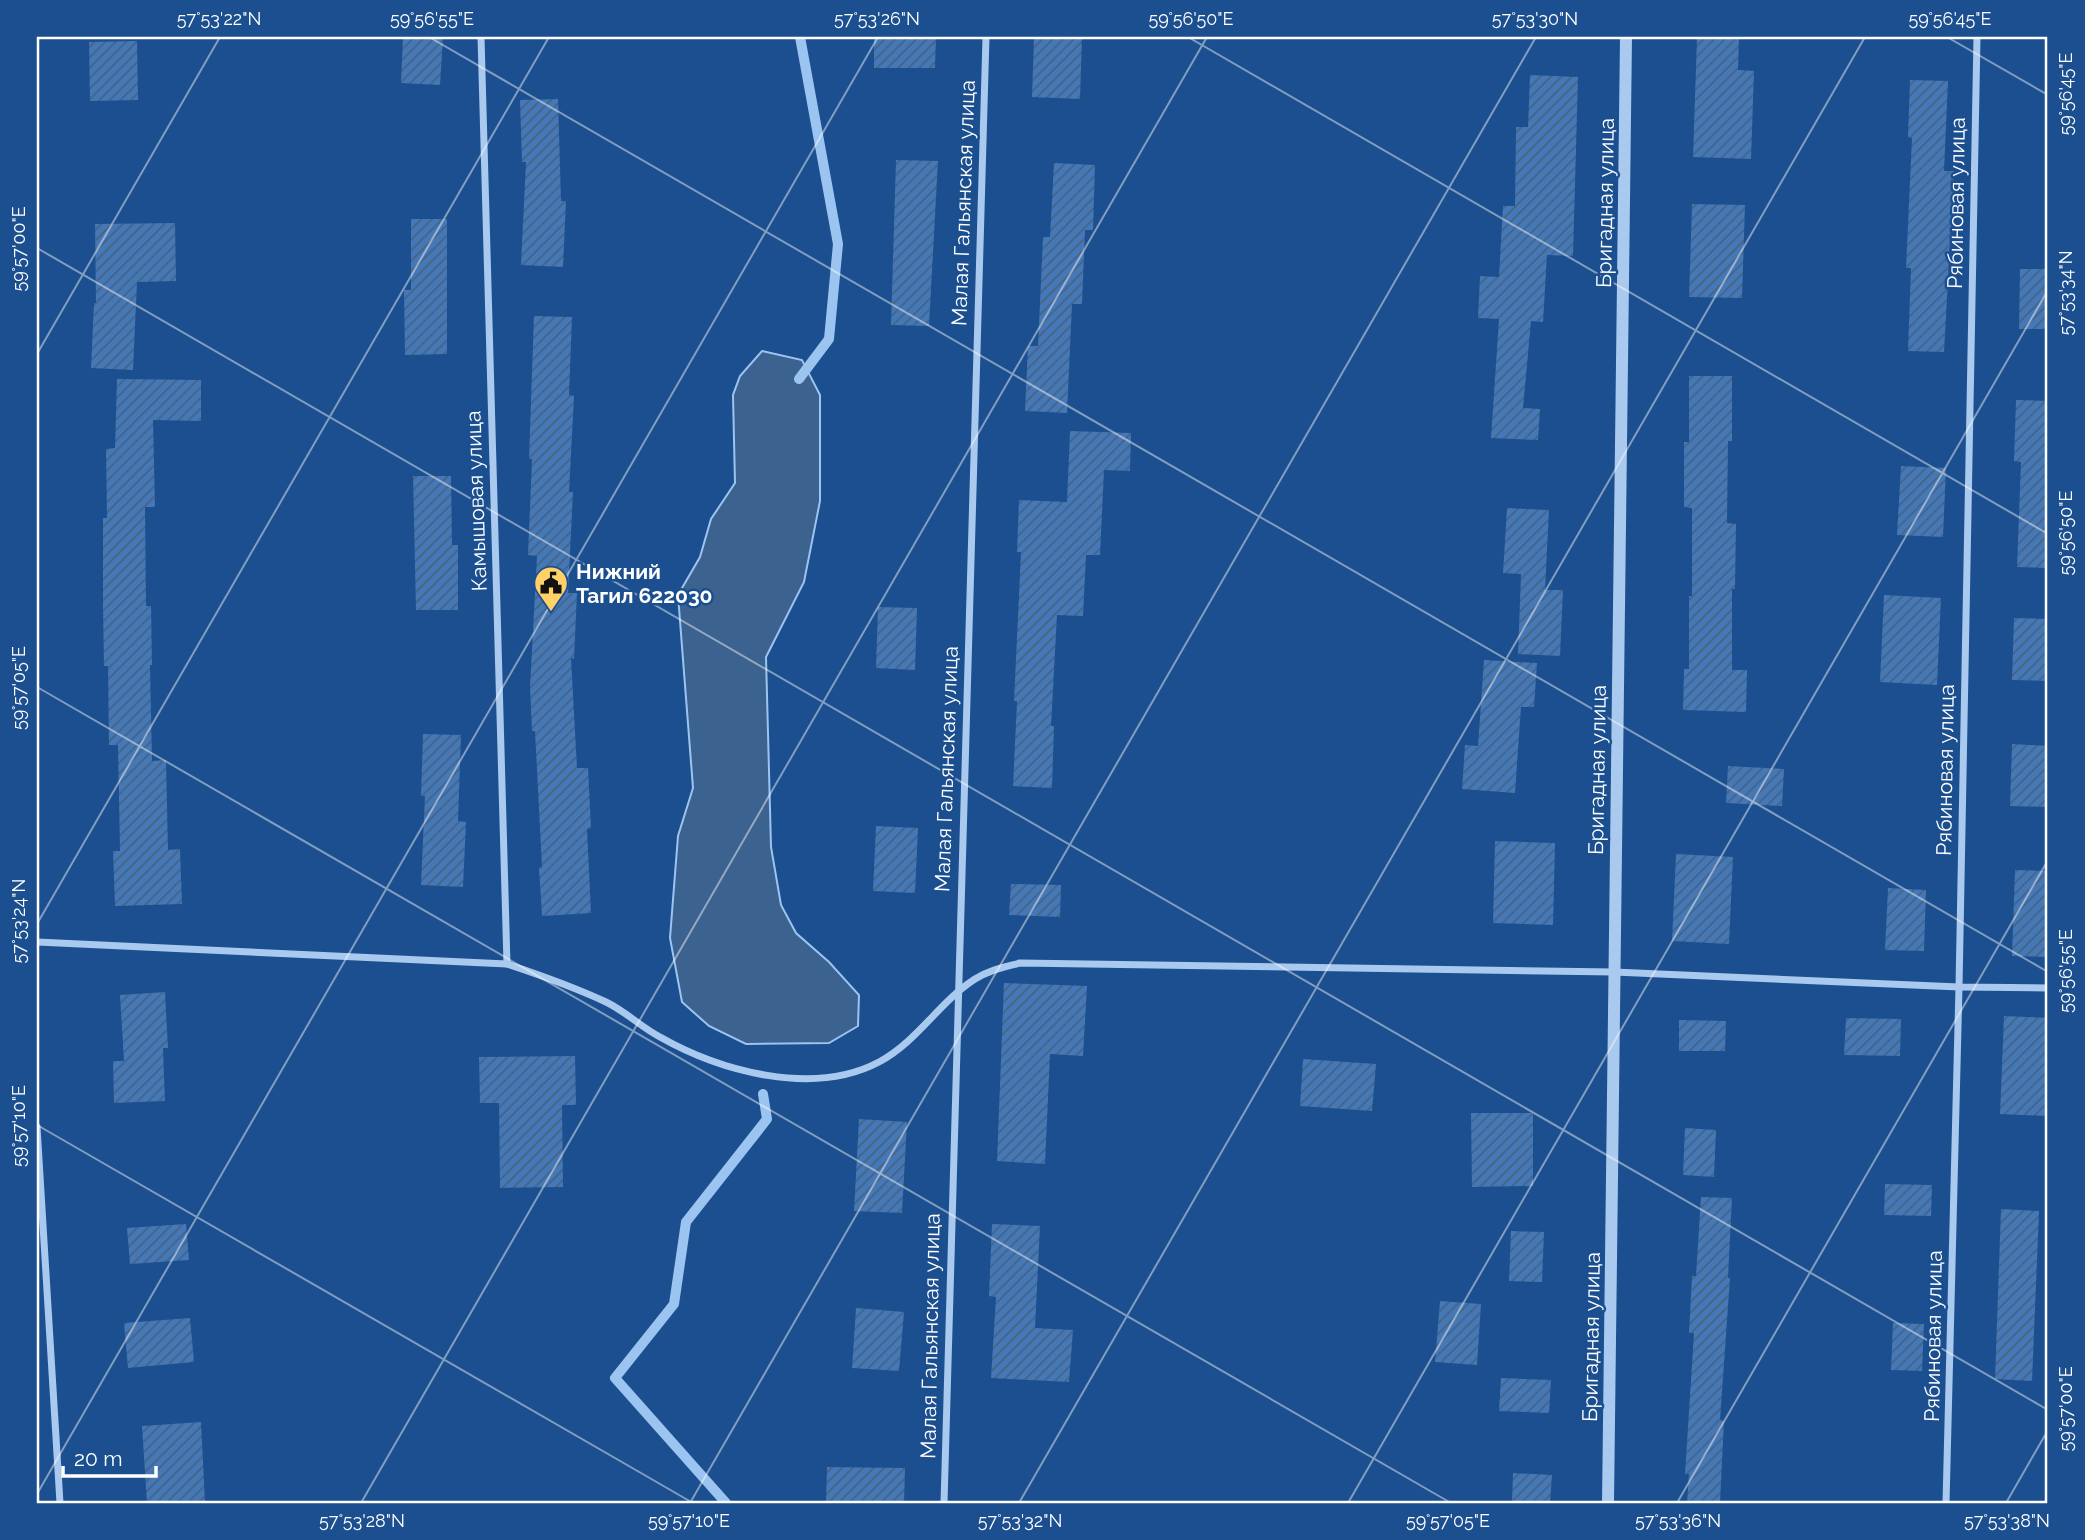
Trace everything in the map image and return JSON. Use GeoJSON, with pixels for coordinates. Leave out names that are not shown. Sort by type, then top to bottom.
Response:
{"type":"FeatureCollection","features":[{"type":"Feature","properties":{"kind":"street","name":"Камышовая улица"},"geometry":{"type":"LineString","coordinates":[[481,37],[507,964]]}},
{"type":"Feature","properties":{"kind":"street","name":"Малая Гальянская улица"},"geometry":{"type":"LineString","coordinates":[[944,1503],[986,37]]}},
{"type":"Feature","properties":{"kind":"street","name":"Бригадная улица"},"geometry":{"type":"LineString","coordinates":[[1608,1503],[1626,37]]}},
{"type":"Feature","properties":{"kind":"street","name":"Рябиновая улица"},"geometry":{"type":"LineString","coordinates":[[1946,1503],[1977,37]]}},
{"type":"Feature","properties":{"kind":"street"},"geometry":{"type":"LineString","coordinates":[[37,942],[507,964],[557,981],[608,1003],[659,1037],[709,1060],[747,1072],[815,1079],[845,1075],[879,1062],[917,1035],[957,993],[976,978],[992,970],[1020,963],[1614,972],[1959,987],[2048,988]]}},
{"type":"Feature","properties":{"kind":"street"},"geometry":{"type":"LineString","coordinates":[[37,1127],[60,1503]]}},
{"type":"Feature","properties":{"kind":"water"},"geometry":{"type":"Polygon","coordinates":[[[762,351],[802,360],[820,395],[820,501],[804,582],[766,657],[771,847],[781,905],[796,933],[829,962],[859,995],[858,1026],[829,1043],[746,1044],[709,1026],[682,1002],[670,938],[678,836],[693,788],[678,595],[700,557],[711,519],[735,483],[733,395],[740,376],[762,351]]]}},
{"type":"Feature","properties":{"kind":"building"},"geometry":{"type":"Polygon","coordinates":[[[403,37],[443,37],[440,85],[401,83],[403,37]]]}},
{"type":"Feature","properties":{"kind":"building"},"geometry":{"type":"Polygon","coordinates":[[[874,37],[936,37],[935,68],[874,68],[874,37]]]}},
{"type":"Feature","properties":{"kind":"building"},"geometry":{"type":"Polygon","coordinates":[[[1034,37],[1082,37],[1080,99],[1032,97],[1034,37]]]}},
{"type":"Feature","properties":{"kind":"building"},"geometry":{"type":"Polygon","coordinates":[[[1697,37],[1739,37],[1738,70],[1754,71],[1751,159],[1693,157],[1697,37]]]}},
{"type":"Feature","properties":{"kind":"building"},"geometry":{"type":"Polygon","coordinates":[[[137,41],[138,100],[90,101],[89,42],[137,41]]]}},
{"type":"Feature","properties":{"kind":"building"},"geometry":{"type":"Polygon","coordinates":[[[1530,75],[1578,77],[1573,256],[1547,255],[1543,322],[1531,321],[1523,408],[1540,409],[1538,440],[1491,438],[1499,319],[1478,318],[1480,276],[1499,277],[1503,206],[1515,206],[1516,127],[1528,127],[1530,75]]]}},
{"type":"Feature","properties":{"kind":"building"},"geometry":{"type":"Polygon","coordinates":[[[1910,80],[1948,81],[1944,171],[1954,171],[1944,352],[1908,351],[1911,268],[1906,268],[1912,138],[1908,137],[1910,80]]]}},
{"type":"Feature","properties":{"kind":"building"},"geometry":{"type":"Polygon","coordinates":[[[558,99],[561,201],[566,201],[563,267],[521,265],[526,162],[522,162],[520,100],[558,99]]]}},
{"type":"Feature","properties":{"kind":"building"},"geometry":{"type":"Polygon","coordinates":[[[896,160],[938,161],[929,326],[891,325],[896,160]]]}},
{"type":"Feature","properties":{"kind":"building"},"geometry":{"type":"Polygon","coordinates":[[[1054,163],[1095,165],[1093,230],[1085,230],[1082,304],[1072,304],[1067,413],[1025,411],[1028,346],[1038,346],[1043,237],[1050,237],[1054,163]]]}},
{"type":"Feature","properties":{"kind":"building"},"geometry":{"type":"Polygon","coordinates":[[[1692,204],[1745,205],[1742,298],[1689,297],[1692,204]]]}},
{"type":"Feature","properties":{"kind":"building"},"geometry":{"type":"Polygon","coordinates":[[[411,219],[447,219],[447,354],[405,355],[404,290],[411,290],[411,219]]]}},
{"type":"Feature","properties":{"kind":"building"},"geometry":{"type":"Polygon","coordinates":[[[175,223],[176,281],[137,282],[133,370],[91,368],[96,303],[95,224],[175,223]]]}},
{"type":"Feature","properties":{"kind":"building"},"geometry":{"type":"Polygon","coordinates":[[[2020,269],[2048,269],[2048,329],[2019,329],[2020,269]]]}},
{"type":"Feature","properties":{"kind":"building"},"geometry":{"type":"Polygon","coordinates":[[[534,316],[572,317],[569,395],[574,396],[569,492],[573,492],[568,593],[577,593],[574,659],[571,658],[577,768],[588,768],[591,828],[587,829],[591,913],[542,916],[535,731],[532,731],[530,687],[537,556],[528,555],[534,316]]]}},
{"type":"Feature","properties":{"kind":"building"},"geometry":{"type":"Polygon","coordinates":[[[1689,376],[1732,376],[1732,441],[1728,441],[1727,523],[1736,524],[1735,589],[1732,589],[1732,670],[1747,670],[1746,712],[1683,710],[1684,669],[1689,669],[1689,596],[1692,596],[1692,508],[1684,507],[1684,442],[1689,442],[1689,376]]]}},
{"type":"Feature","properties":{"kind":"building"},"geometry":{"type":"Polygon","coordinates":[[[117,379],[201,380],[201,421],[153,420],[155,507],[145,507],[146,606],[151,606],[152,761],[166,760],[168,850],[180,849],[182,904],[115,906],[113,851],[120,851],[118,745],[109,745],[108,666],[104,666],[103,518],[107,518],[106,449],[115,448],[117,379]]]}},
{"type":"Feature","properties":{"kind":"building"},"geometry":{"type":"Polygon","coordinates":[[[2016,400],[2048,401],[2048,568],[2017,567],[2021,462],[2014,461],[2016,400]]]}},
{"type":"Feature","properties":{"kind":"building"},"geometry":{"type":"Polygon","coordinates":[[[1070,431],[1131,433],[1130,471],[1104,470],[1100,555],[1086,555],[1083,616],[1057,615],[1051,726],[1054,726],[1052,788],[1013,786],[1021,552],[1017,552],[1019,500],[1067,502],[1070,431]]]}},
{"type":"Feature","properties":{"kind":"building"},"geometry":{"type":"Polygon","coordinates":[[[1901,466],[1946,468],[1943,537],[1897,535],[1901,466]]]}},
{"type":"Feature","properties":{"kind":"building"},"geometry":{"type":"Polygon","coordinates":[[[413,476],[451,476],[452,545],[458,545],[458,610],[416,610],[413,476]]]}},
{"type":"Feature","properties":{"kind":"building"},"geometry":{"type":"Polygon","coordinates":[[[1507,508],[1549,510],[1545,590],[1563,590],[1560,656],[1518,654],[1521,574],[1503,573],[1507,508]]]}},
{"type":"Feature","properties":{"kind":"building"},"geometry":{"type":"Polygon","coordinates":[[[1884,595],[1941,598],[1937,685],[1880,682],[1884,595]]]}},
{"type":"Feature","properties":{"kind":"building"},"geometry":{"type":"Polygon","coordinates":[[[878,607],[917,608],[915,670],[876,668],[878,607]]]}},
{"type":"Feature","properties":{"kind":"building"},"geometry":{"type":"Polygon","coordinates":[[[2014,618],[2048,619],[2048,681],[2012,680],[2014,618]]]}},
{"type":"Feature","properties":{"kind":"building"},"geometry":{"type":"Polygon","coordinates":[[[1484,660],[1537,663],[1534,707],[1521,707],[1515,793],[1462,789],[1465,745],[1478,746],[1484,660]]]}},
{"type":"Feature","properties":{"kind":"building"},"geometry":{"type":"Polygon","coordinates":[[[423,734],[461,735],[458,821],[466,822],[463,887],[421,885],[425,796],[421,796],[423,734]]]}},
{"type":"Feature","properties":{"kind":"building"},"geometry":{"type":"Polygon","coordinates":[[[2012,744],[2048,746],[2048,807],[2010,806],[2012,744]]]}},
{"type":"Feature","properties":{"kind":"building"},"geometry":{"type":"Polygon","coordinates":[[[1728,766],[1784,769],[1782,806],[1726,803],[1728,766]]]}},
{"type":"Feature","properties":{"kind":"building"},"geometry":{"type":"Polygon","coordinates":[[[876,826],[918,828],[915,893],[873,891],[876,826]]]}},
{"type":"Feature","properties":{"kind":"building"},"geometry":{"type":"Polygon","coordinates":[[[1495,841],[1555,843],[1553,925],[1493,923],[1495,841]]]}},
{"type":"Feature","properties":{"kind":"building"},"geometry":{"type":"Polygon","coordinates":[[[1676,854],[1733,857],[1729,944],[1672,941],[1676,854]]]}},
{"type":"Feature","properties":{"kind":"building"},"geometry":{"type":"Polygon","coordinates":[[[2015,870],[2048,871],[2048,957],[2012,956],[2015,870]]]}},
{"type":"Feature","properties":{"kind":"building"},"geometry":{"type":"Polygon","coordinates":[[[1011,884],[1061,885],[1060,917],[1009,915],[1011,884]]]}},
{"type":"Feature","properties":{"kind":"building"},"geometry":{"type":"Polygon","coordinates":[[[1888,888],[1926,890],[1924,951],[1885,950],[1888,888]]]}},
{"type":"Feature","properties":{"kind":"building"},"geometry":{"type":"Polygon","coordinates":[[[1004,983],[1087,986],[1083,1056],[1050,1054],[1045,1164],[997,1161],[1004,983]]]}},
{"type":"Feature","properties":{"kind":"building"},"geometry":{"type":"Polygon","coordinates":[[[165,992],[168,1048],[163,1048],[165,1101],[114,1103],[113,1061],[124,1061],[120,995],[165,992]]]}},
{"type":"Feature","properties":{"kind":"building"},"geometry":{"type":"Polygon","coordinates":[[[2004,1016],[2048,1018],[2048,1116],[2000,1114],[2004,1016]]]}},
{"type":"Feature","properties":{"kind":"building"},"geometry":{"type":"Polygon","coordinates":[[[1846,1018],[1901,1019],[1900,1056],[1844,1055],[1846,1018]]]}},
{"type":"Feature","properties":{"kind":"building"},"geometry":{"type":"Polygon","coordinates":[[[1679,1020],[1726,1021],[1725,1051],[1679,1051],[1679,1020]]]}},
{"type":"Feature","properties":{"kind":"building"},"geometry":{"type":"Polygon","coordinates":[[[575,1056],[576,1105],[562,1105],[563,1187],[500,1188],[499,1103],[480,1103],[479,1057],[575,1056]]]}},
{"type":"Feature","properties":{"kind":"building"},"geometry":{"type":"Polygon","coordinates":[[[1303,1059],[1376,1064],[1372,1111],[1300,1106],[1303,1059]]]}},
{"type":"Feature","properties":{"kind":"building"},"geometry":{"type":"Polygon","coordinates":[[[1471,1113],[1533,1113],[1533,1186],[1472,1187],[1471,1113]]]}},
{"type":"Feature","properties":{"kind":"building"},"geometry":{"type":"Polygon","coordinates":[[[859,1119],[907,1122],[902,1213],[854,1211],[859,1119]]]}},
{"type":"Feature","properties":{"kind":"building"},"geometry":{"type":"Polygon","coordinates":[[[1685,1128],[1716,1130],[1714,1177],[1683,1175],[1685,1128]]]}},
{"type":"Feature","properties":{"kind":"building"},"geometry":{"type":"Polygon","coordinates":[[[1885,1184],[1932,1185],[1931,1216],[1884,1215],[1885,1184]]]}},
{"type":"Feature","properties":{"kind":"building"},"geometry":{"type":"Polygon","coordinates":[[[1701,1197],[1732,1198],[1730,1278],[1720,1420],[1724,1421],[1720,1503],[1687,1503],[1689,1474],[1685,1474],[1694,1333],[1689,1333],[1692,1276],[1696,1276],[1701,1197]]]}},
{"type":"Feature","properties":{"kind":"building"},"geometry":{"type":"Polygon","coordinates":[[[2001,1209],[2039,1211],[2032,1381],[1995,1379],[2001,1209]]]}},
{"type":"Feature","properties":{"kind":"building"},"geometry":{"type":"Polygon","coordinates":[[[186,1224],[189,1260],[130,1264],[127,1228],[186,1224]]]}},
{"type":"Feature","properties":{"kind":"building"},"geometry":{"type":"Polygon","coordinates":[[[992,1224],[1040,1226],[1035,1328],[1073,1330],[1069,1382],[991,1378],[996,1297],[989,1296],[992,1224]]]}},
{"type":"Feature","properties":{"kind":"building"},"geometry":{"type":"Polygon","coordinates":[[[1511,1231],[1544,1232],[1542,1282],[1509,1281],[1511,1231]]]}},
{"type":"Feature","properties":{"kind":"building"},"geometry":{"type":"Polygon","coordinates":[[[1440,1301],[1481,1304],[1477,1365],[1435,1362],[1440,1301]]]}},
{"type":"Feature","properties":{"kind":"building"},"geometry":{"type":"Polygon","coordinates":[[[856,1308],[904,1312],[899,1371],[852,1368],[856,1308]]]}},
{"type":"Feature","properties":{"kind":"building"},"geometry":{"type":"Polygon","coordinates":[[[190,1318],[194,1362],[128,1368],[124,1323],[190,1318]]]}},
{"type":"Feature","properties":{"kind":"building"},"geometry":{"type":"Polygon","coordinates":[[[1893,1323],[1924,1324],[1922,1371],[1891,1370],[1893,1323]]]}},
{"type":"Feature","properties":{"kind":"building"},"geometry":{"type":"Polygon","coordinates":[[[1501,1378],[1551,1380],[1549,1413],[1499,1411],[1501,1378]]]}},
{"type":"Feature","properties":{"kind":"building"},"geometry":{"type":"Polygon","coordinates":[[[201,1422],[205,1503],[147,1503],[142,1426],[201,1422]]]}},
{"type":"Feature","properties":{"kind":"building"},"geometry":{"type":"Polygon","coordinates":[[[827,1467],[905,1468],[904,1503],[826,1503],[827,1467]]]}},
{"type":"Feature","properties":{"kind":"building"},"geometry":{"type":"Polygon","coordinates":[[[1513,1473],[1552,1475],[1550,1503],[1512,1503],[1513,1473]]]}},
{"type":"Feature","properties":{"kind":"waterway"},"geometry":{"type":"LineString","coordinates":[[799,379],[829,339],[838,244],[800,37]]}},
{"type":"Feature","properties":{"kind":"waterway"},"geometry":{"type":"LineString","coordinates":[[726,1503],[615,1378],[674,1304],[686,1222],[767,1119],[763,1094]]}},
{"type":"Feature","properties":{"kind":"place","name":"Нижний Тагил 622030"},"geometry":{"type":"Point","coordinates":[551,613]}}]}
